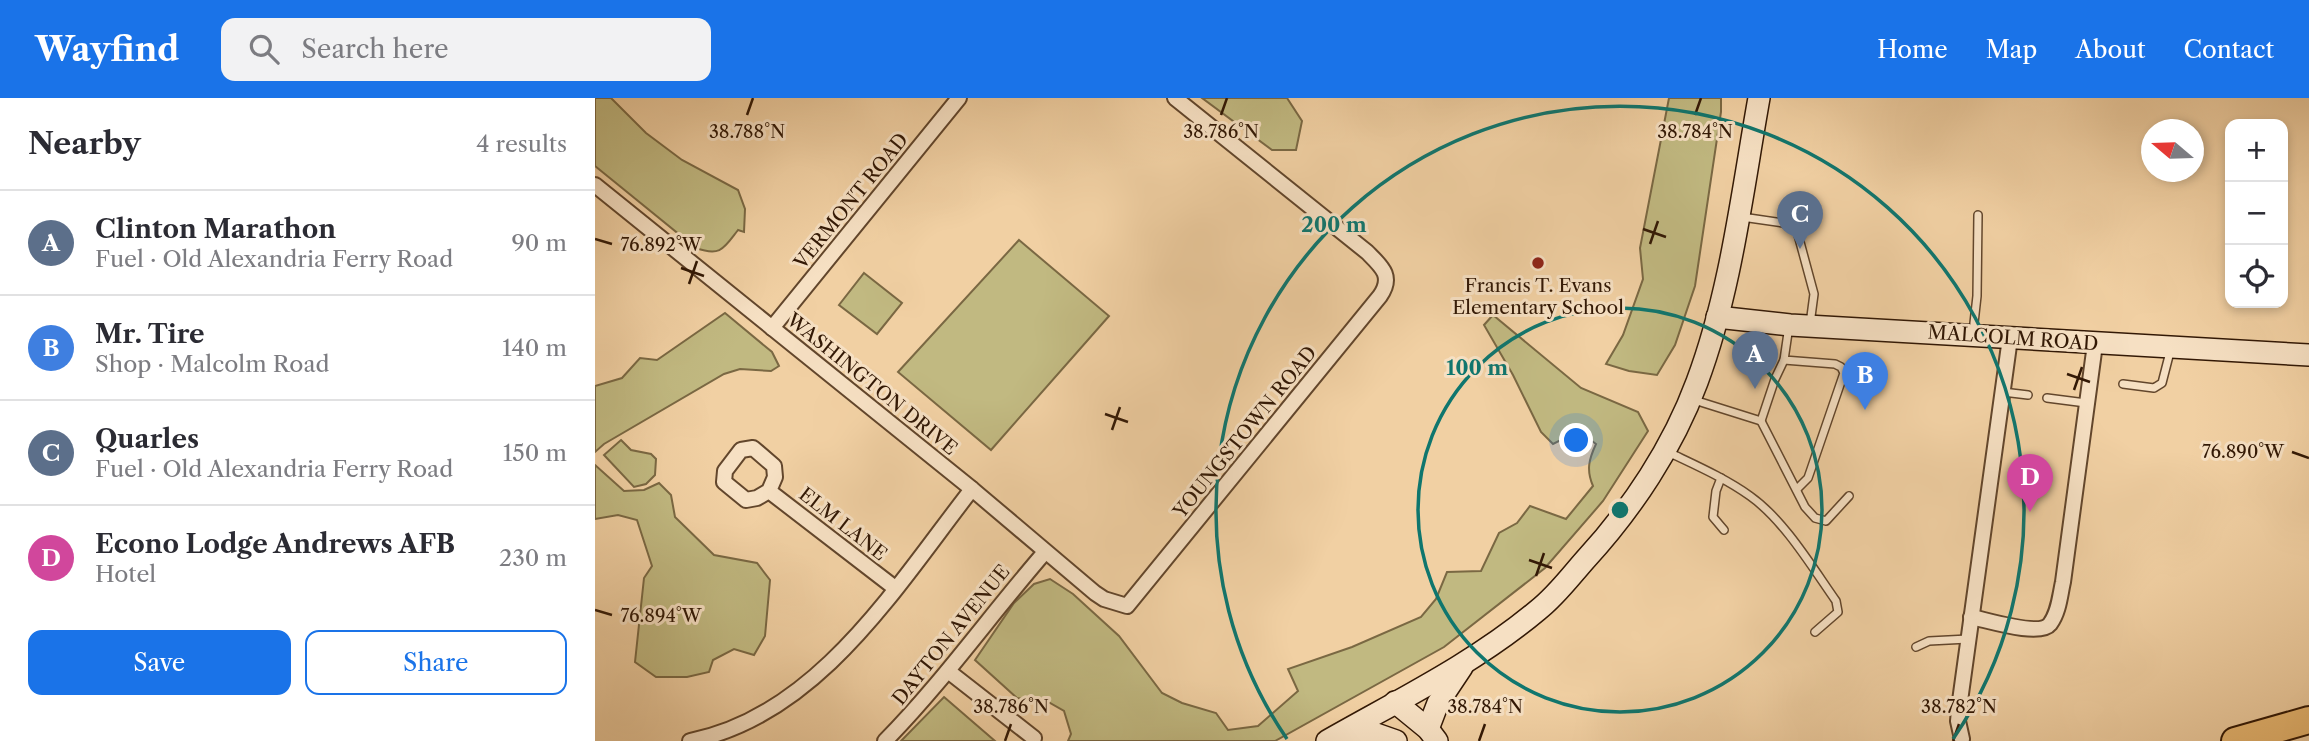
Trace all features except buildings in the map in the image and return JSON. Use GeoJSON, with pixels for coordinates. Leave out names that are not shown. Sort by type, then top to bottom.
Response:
{"type":"FeatureCollection","features":[{"type":"Feature","properties":{"kind":"highway"},"geometry":{"type":"LineString","coordinates":[[2235,741],[2309,721]]}},
{"type":"Feature","properties":{"kind":"highway"},"geometry":{"type":"LineString","coordinates":[[2260,741],[2309,721]]}},
{"type":"Feature","properties":{"kind":"main road"},"geometry":{"type":"LineString","coordinates":[[1742,98],[1751,141]]}},
{"type":"Feature","properties":{"kind":"main road"},"geometry":{"type":"LineString","coordinates":[[1328,741],[1465,662],[1540,609],[1606,537],[1641,488],[1690,399],[1706,356],[1738,216],[1759,98]]}},
{"type":"Feature","properties":{"kind":"main road","name":"MALCOLM ROAD"},"geometry":{"type":"LineString","coordinates":[[1717,317],[1800,326],[2309,355]]}},
{"type":"Feature","properties":{"kind":"main road"},"geometry":{"type":"LineString","coordinates":[[1433,735],[1438,703],[1465,662]]}},
{"type":"Feature","properties":{"kind":"main road"},"geometry":{"type":"LineString","coordinates":[[1395,702],[1433,735]]}},
{"type":"Feature","properties":{"kind":"main road"},"geometry":{"type":"LineString","coordinates":[[1395,702],[1406,741]]}},
{"type":"Feature","properties":{"kind":"main road"},"geometry":{"type":"LineString","coordinates":[[1328,741],[1376,733],[1396,741]]}},
{"type":"Feature","properties":{"kind":"street","name":"VERMONT ROAD"},"geometry":{"type":"LineString","coordinates":[[772,328],[959,98]]}},
{"type":"Feature","properties":{"kind":"street","name":"YOUNGSTOWN ROAD"},"geometry":{"type":"LineString","coordinates":[[1127,606],[1380,296],[1387,279],[1386,272],[1367,252],[1175,98]]}},
{"type":"Feature","properties":{"kind":"street","name":"WASHINGTON DRIVE"},"geometry":{"type":"LineString","coordinates":[[595,185],[1104,599],[1127,606]]}},
{"type":"Feature","properties":{"kind":"street"},"geometry":{"type":"LineString","coordinates":[[1962,739],[1958,721],[2010,338]]}},
{"type":"Feature","properties":{"kind":"street"},"geometry":{"type":"LineString","coordinates":[[1971,617],[2027,628],[2042,629],[2049,625],[2060,596],[2095,344]]}},
{"type":"Feature","properties":{"kind":"street"},"geometry":{"type":"LineString","coordinates":[[689,741],[722,733],[789,697],[844,648],[895,588],[972,489]]}},
{"type":"Feature","properties":{"kind":"street","name":"ELM LANE"},"geometry":{"type":"LineString","coordinates":[[769,491],[895,588]]}},
{"type":"Feature","properties":{"kind":"street","name":"DAYTON AVENUE"},"geometry":{"type":"LineString","coordinates":[[885,741],[916,709],[1045,552]]}},
{"type":"Feature","properties":{"kind":"street"},"geometry":{"type":"LineString","coordinates":[[948,671],[1034,738]]}},
{"type":"Feature","properties":{"kind":"lane"},"geometry":{"type":"LineString","coordinates":[[1972,336],[1977,296],[1978,215]]}},
{"type":"Feature","properties":{"kind":"lane"},"geometry":{"type":"LineString","coordinates":[[1738,216],[1783,223],[1797,232],[1814,294],[1775,379],[1761,421]]}},
{"type":"Feature","properties":{"kind":"lane"},"geometry":{"type":"LineString","coordinates":[[2123,384],[2154,388],[2162,383],[2172,348]]}},
{"type":"Feature","properties":{"kind":"lane"},"geometry":{"type":"LineString","coordinates":[[1784,360],[1835,364],[1841,367],[1844,373],[1808,478],[1797,489]]}},
{"type":"Feature","properties":{"kind":"lane"},"geometry":{"type":"LineString","coordinates":[[2003,392],[2028,395]]}},
{"type":"Feature","properties":{"kind":"lane"},"geometry":{"type":"LineString","coordinates":[[2047,398],[2087,403]]}},
{"type":"Feature","properties":{"kind":"lane"},"geometry":{"type":"LineString","coordinates":[[1690,399],[1761,421],[1805,507],[1815,518],[1826,521],[1849,496]]}},
{"type":"Feature","properties":{"kind":"lane"},"geometry":{"type":"LineString","coordinates":[[1664,450],[1721,478],[1752,497],[1791,537],[1836,601],[1838,612],[1815,632]]}},
{"type":"Feature","properties":{"kind":"lane"},"geometry":{"type":"LineString","coordinates":[[1721,478],[1716,491],[1713,517],[1724,530]]}},
{"type":"Feature","properties":{"kind":"lane"},"geometry":{"type":"LineString","coordinates":[[1916,647],[1929,641],[1968,639]]}},
{"type":"Feature","properties":{"kind":"shaded area"},"geometry":{"type":"Polygon","coordinates":[[[595,98],[611,98],[646,133],[682,160],[738,190],[745,209],[744,232],[738,230],[725,246],[717,251],[696,248],[595,166],[595,98]]]}},
{"type":"Feature","properties":{"kind":"shaded area"},"geometry":{"type":"Polygon","coordinates":[[[1202,98],[1287,98],[1302,121],[1296,150],[1272,150],[1202,98]]]}},
{"type":"Feature","properties":{"kind":"shaded area"},"geometry":{"type":"Polygon","coordinates":[[[1669,98],[1721,98],[1721,112],[1695,286],[1675,345],[1657,375],[1606,364],[1623,335],[1643,279],[1640,248],[1669,98]]]}},
{"type":"Feature","properties":{"kind":"shaded area"},"geometry":{"type":"Polygon","coordinates":[[[1019,240],[1109,316],[991,450],[898,372],[1019,240]]]}},
{"type":"Feature","properties":{"kind":"shaded area"},"geometry":{"type":"Polygon","coordinates":[[[864,273],[902,303],[877,334],[839,305],[864,273]]]}},
{"type":"Feature","properties":{"kind":"shaded area"},"geometry":{"type":"Polygon","coordinates":[[[725,313],[772,352],[779,366],[771,371],[740,369],[724,374],[604,444],[595,452],[595,386],[622,378],[640,358],[657,360],[725,313]]]}},
{"type":"Feature","properties":{"kind":"shaded area"},"geometry":{"type":"Polygon","coordinates":[[[1493,315],[1581,388],[1638,412],[1648,431],[1603,501],[1545,568],[1444,647],[1275,741],[1068,741],[1071,734],[1064,711],[1050,703],[1017,698],[975,660],[1014,603],[1034,584],[1050,579],[1073,594],[1119,636],[1162,693],[1182,703],[1216,713],[1228,730],[1258,726],[1298,691],[1288,669],[1352,647],[1421,617],[1436,599],[1447,572],[1481,571],[1499,533],[1517,523],[1530,506],[1566,519],[1593,486],[1589,465],[1596,444],[1575,428],[1567,437],[1553,444],[1541,432],[1484,325],[1493,315]]]}},
{"type":"Feature","properties":{"kind":"shaded area"},"geometry":{"type":"Polygon","coordinates":[[[621,440],[631,450],[651,454],[656,459],[655,475],[646,484],[634,487],[604,455],[621,440]]]}},
{"type":"Feature","properties":{"kind":"shaded area"},"geometry":{"type":"Polygon","coordinates":[[[595,465],[624,491],[644,490],[659,483],[671,495],[675,517],[714,555],[757,563],[770,580],[765,636],[754,655],[734,649],[713,660],[709,672],[687,677],[656,677],[635,662],[644,578],[652,566],[637,520],[618,515],[595,519],[595,465]]]}},
{"type":"Feature","properties":{"kind":"shaded area"},"geometry":{"type":"Polygon","coordinates":[[[944,697],[995,741],[901,741],[944,697]]]}},
{"type":"Feature","properties":{"kind":"place","name":"Quarles"},"geometry":{"type":"Point","coordinates":[1800,249]}},
{"type":"Feature","properties":{"kind":"place","name":"Francis T. Evans Elementary School"},"geometry":{"type":"Point","coordinates":[1538,263]}},
{"type":"Feature","properties":{"kind":"place","name":"Clinton Marathon"},"geometry":{"type":"Point","coordinates":[1755,389]}},
{"type":"Feature","properties":{"kind":"place","name":"Mr. Tire"},"geometry":{"type":"Point","coordinates":[1865,410]}},
{"type":"Feature","properties":{"kind":"place","name":"Econo Lodge Andrews AFB"},"geometry":{"type":"Point","coordinates":[2030,512]}}]}
